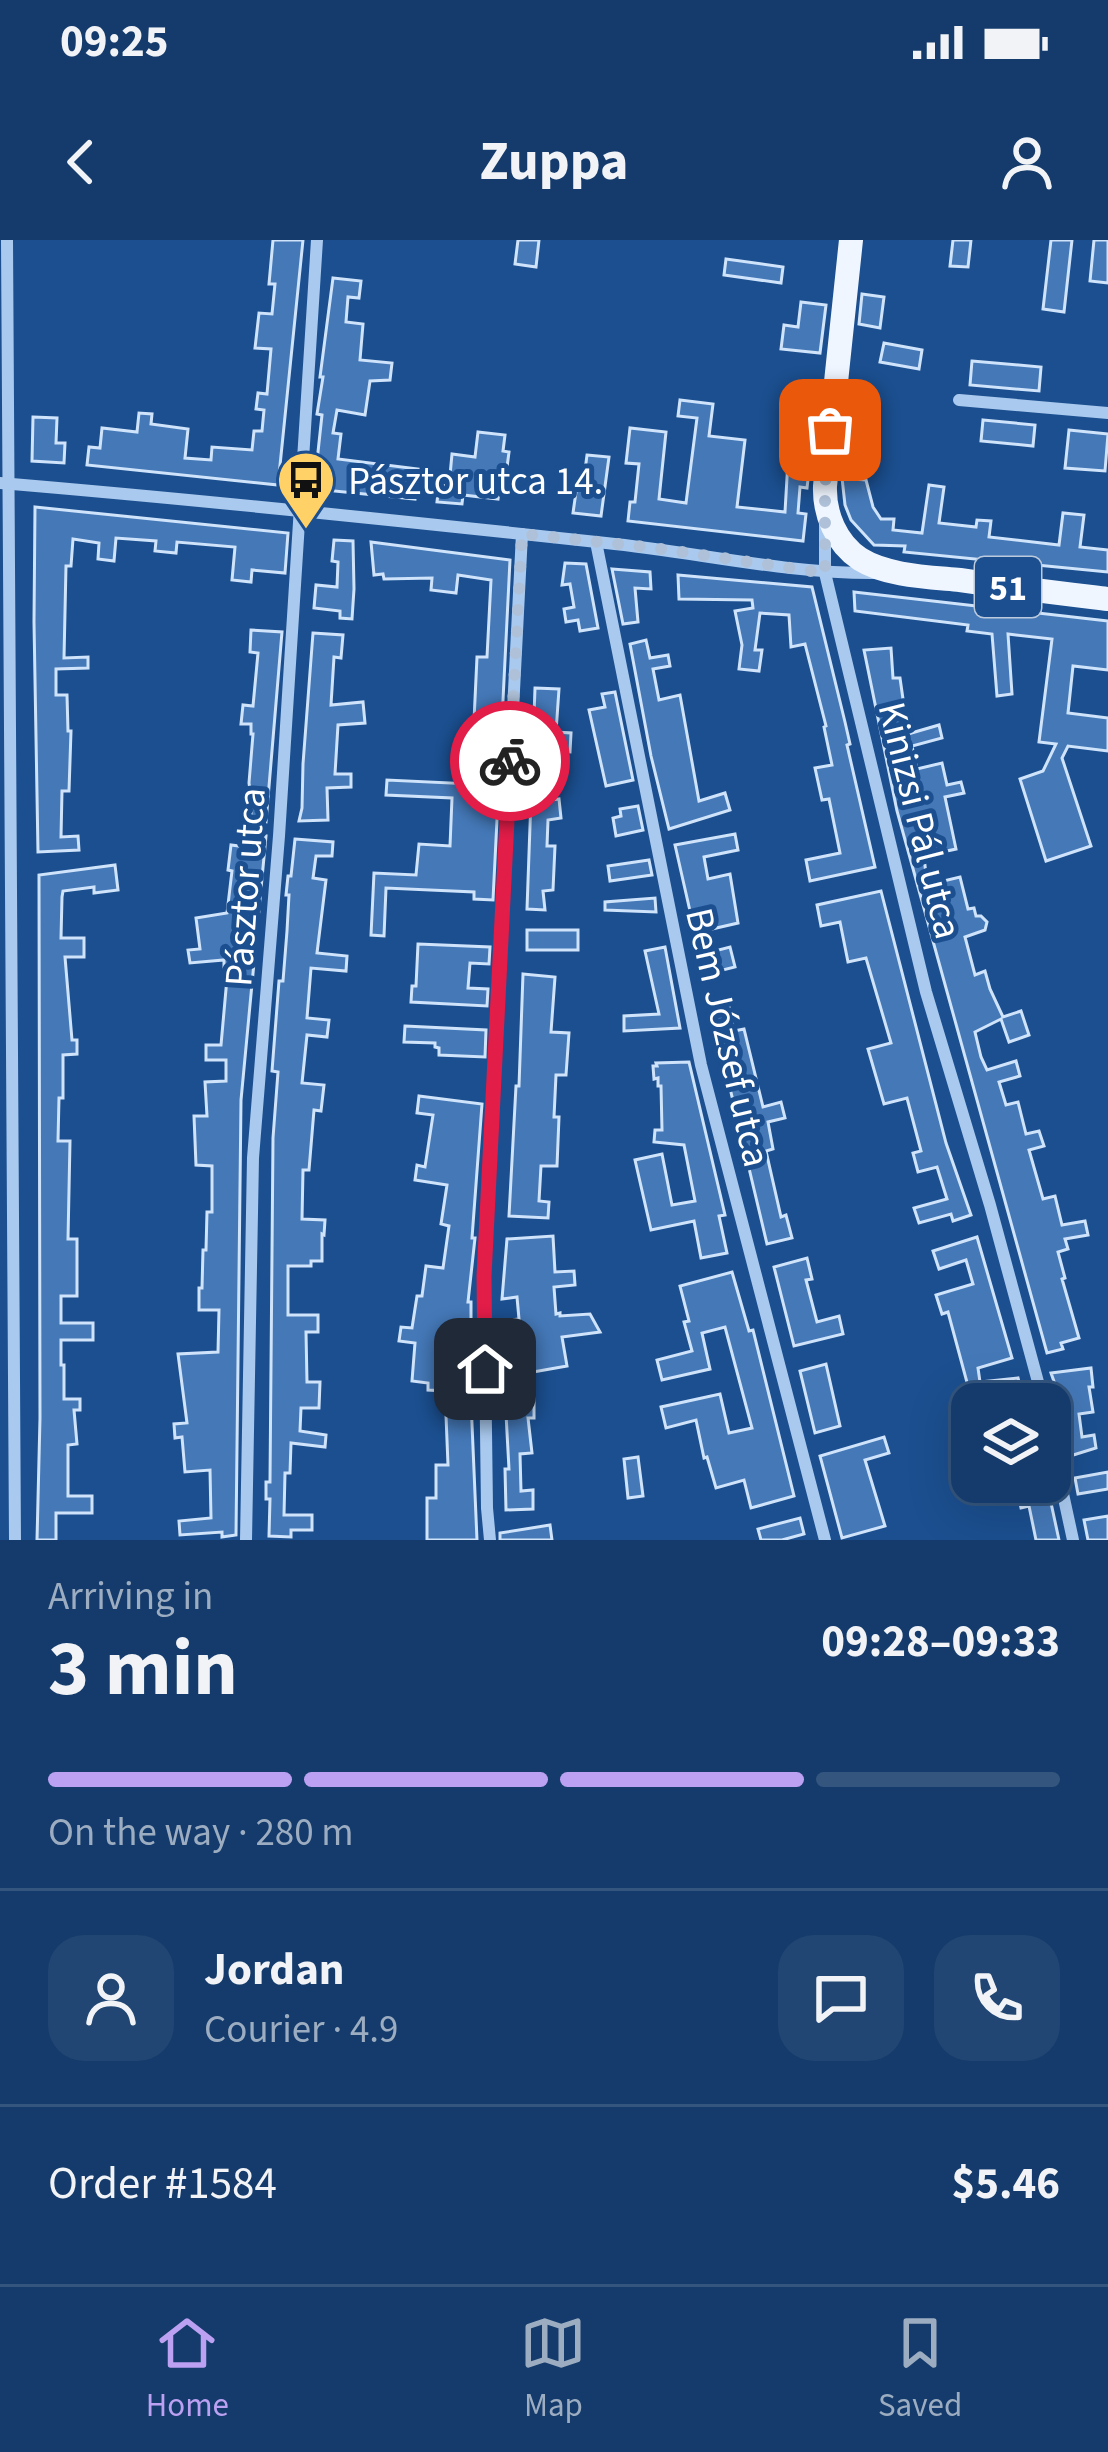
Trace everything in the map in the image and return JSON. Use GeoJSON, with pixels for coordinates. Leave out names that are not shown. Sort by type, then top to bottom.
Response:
{"type":"FeatureCollection","features":[{"type":"Feature","properties":{"kind":"main road","name":"Kinizsi Pál utca"},"geometry":{"type":"LineString","coordinates":[[824,502],[851,240]]}},
{"type":"Feature","properties":{"kind":"main road","name":"51"},"geometry":{"type":"LineString","coordinates":[[824,502],[834,530],[851,551],[879,567],[1108,599]]}},
{"type":"Feature","properties":{"kind":"street"},"geometry":{"type":"LineString","coordinates":[[7,240],[10,1539]]}},
{"type":"Feature","properties":{"kind":"street","name":"Pásztor utca"},"geometry":{"type":"LineString","coordinates":[[246,1540],[253,1158],[317,240]]}},
{"type":"Feature","properties":{"kind":"street"},"geometry":{"type":"LineString","coordinates":[[959,400],[1108,413]]}},
{"type":"Feature","properties":{"kind":"street"},"geometry":{"type":"LineString","coordinates":[[5,483],[298,509],[825,573],[908,573]]}},
{"type":"Feature","properties":{"kind":"street","name":"Kinizsi Pál utca"},"geometry":{"type":"LineString","coordinates":[[824,502],[825,573],[926,992],[1037,1383]]}},
{"type":"Feature","properties":{"kind":"street"},"geometry":{"type":"LineString","coordinates":[[490,1540],[484,1276],[522,534]]}},
{"type":"Feature","properties":{"kind":"street","name":"Bem József utca"},"geometry":{"type":"LineString","coordinates":[[596,542],[701,1065],[825,1540]]}},
{"type":"Feature","properties":{"kind":"street"},"geometry":{"type":"LineString","coordinates":[[1065,1503],[1073,1540]]}},
{"type":"Feature","properties":{"kind":"building"},"geometry":{"type":"Polygon","coordinates":[[[273,240],[303,240],[278,485],[87,465],[89,447],[100,448],[102,428],[137,432],[139,413],[152,414],[151,424],[188,429],[185,458],[211,460],[212,447],[252,450],[254,431],[262,431],[264,410],[256,409],[258,393],[267,394],[271,349],[255,348],[259,313],[272,314],[273,240]]]}},
{"type":"Feature","properties":{"kind":"building"},"geometry":{"type":"Polygon","coordinates":[[[518,240],[539,240],[536,267],[515,264],[518,240]]]}},
{"type":"Feature","properties":{"kind":"building"},"geometry":{"type":"Polygon","coordinates":[[[953,240],[971,240],[968,267],[950,266],[953,240]]]}},
{"type":"Feature","properties":{"kind":"building"},"geometry":{"type":"Polygon","coordinates":[[[1051,240],[1072,240],[1064,312],[1043,309],[1051,240]]]}},
{"type":"Feature","properties":{"kind":"building"},"geometry":{"type":"Polygon","coordinates":[[[1094,240],[1108,240],[1108,283],[1090,281],[1094,240]]]}},
{"type":"Feature","properties":{"kind":"building"},"geometry":{"type":"Polygon","coordinates":[[[726,259],[783,267],[781,283],[724,275],[726,259]]]}},
{"type":"Feature","properties":{"kind":"building"},"geometry":{"type":"Polygon","coordinates":[[[333,278],[361,281],[359,298],[348,297],[346,322],[363,324],[360,360],[392,363],[390,380],[370,381],[365,415],[337,410],[333,433],[341,434],[338,459],[418,469],[415,499],[314,489],[322,415],[317,414],[320,377],[333,278]]]}},
{"type":"Feature","properties":{"kind":"building"},"geometry":{"type":"Polygon","coordinates":[[[862,294],[884,297],[880,328],[859,324],[862,294]]]}},
{"type":"Feature","properties":{"kind":"building"},"geometry":{"type":"Polygon","coordinates":[[[801,302],[826,305],[820,353],[781,349],[784,325],[798,327],[801,302]]]}},
{"type":"Feature","properties":{"kind":"building"},"geometry":{"type":"Polygon","coordinates":[[[884,343],[922,350],[919,369],[880,362],[884,343]]]}},
{"type":"Feature","properties":{"kind":"building"},"geometry":{"type":"Polygon","coordinates":[[[972,361],[1041,367],[1039,391],[970,385],[972,361]]]}},
{"type":"Feature","properties":{"kind":"building"},"geometry":{"type":"Polygon","coordinates":[[[680,400],[713,404],[709,436],[745,440],[737,507],[785,512],[788,461],[810,463],[807,488],[800,487],[798,513],[806,514],[803,541],[628,521],[639,464],[626,463],[630,428],[666,432],[659,499],[686,503],[697,418],[678,416],[680,400]]]}},
{"type":"Feature","properties":{"kind":"building"},"geometry":{"type":"Polygon","coordinates":[[[33,417],[57,418],[56,443],[65,443],[64,463],[32,461],[33,417]]]}},
{"type":"Feature","properties":{"kind":"building"},"geometry":{"type":"Polygon","coordinates":[[[983,420],[1035,425],[1033,446],[981,441],[983,420]]]}},
{"type":"Feature","properties":{"kind":"building"},"geometry":{"type":"Polygon","coordinates":[[[1069,430],[1108,434],[1105,471],[1065,468],[1069,430]]]}},
{"type":"Feature","properties":{"kind":"building"},"geometry":{"type":"Polygon","coordinates":[[[478,432],[505,435],[503,451],[509,452],[498,499],[463,495],[462,504],[437,502],[439,485],[449,486],[452,454],[475,457],[478,432]]]}},
{"type":"Feature","properties":{"kind":"building"},"geometry":{"type":"Polygon","coordinates":[[[587,455],[609,457],[601,516],[573,513],[587,455]]]}},
{"type":"Feature","properties":{"kind":"building"},"geometry":{"type":"Polygon","coordinates":[[[842,478],[866,480],[873,507],[881,519],[894,519],[893,530],[922,533],[929,485],[944,487],[939,523],[976,527],[977,520],[991,521],[989,537],[1059,545],[1063,513],[1084,515],[1080,547],[1108,550],[1108,572],[874,545],[851,520],[842,478]]]}},
{"type":"Feature","properties":{"kind":"building"},"geometry":{"type":"Polygon","coordinates":[[[35,507],[288,533],[285,573],[252,570],[251,582],[232,580],[235,547],[177,542],[176,553],[155,551],[156,541],[116,538],[114,561],[98,559],[99,543],[73,539],[71,566],[66,566],[64,658],[88,657],[88,668],[56,669],[56,695],[67,695],[71,731],[69,791],[62,791],[61,837],[78,836],[79,850],[38,852],[35,507]]]}},
{"type":"Feature","properties":{"kind":"building"},"geometry":{"type":"Polygon","coordinates":[[[334,540],[353,541],[352,619],[340,618],[340,611],[314,608],[316,585],[337,587],[334,540]]]}},
{"type":"Feature","properties":{"kind":"building"},"geometry":{"type":"Polygon","coordinates":[[[371,542],[510,560],[493,900],[474,899],[474,892],[386,888],[384,936],[371,935],[374,873],[416,875],[419,844],[450,846],[452,798],[386,795],[387,780],[471,784],[477,657],[487,657],[491,580],[458,575],[456,593],[431,590],[432,578],[384,579],[383,574],[374,575],[371,542]]]}},
{"type":"Feature","properties":{"kind":"building"},"geometry":{"type":"Polygon","coordinates":[[[565,563],[586,564],[598,628],[580,631],[578,620],[566,622],[564,609],[574,607],[570,584],[562,585],[565,563]]]}},
{"type":"Feature","properties":{"kind":"building"},"geometry":{"type":"Polygon","coordinates":[[[612,569],[650,572],[651,589],[635,588],[638,622],[623,624],[612,569]]]}},
{"type":"Feature","properties":{"kind":"building"},"geometry":{"type":"Polygon","coordinates":[[[678,575],[812,587],[875,867],[810,881],[806,860],[840,853],[829,799],[822,800],[815,768],[832,765],[826,726],[805,644],[791,647],[789,615],[760,613],[755,650],[762,650],[759,671],[739,669],[742,645],[735,611],[753,608],[752,600],[679,599],[678,575]]]}},
{"type":"Feature","properties":{"kind":"building"},"geometry":{"type":"Polygon","coordinates":[[[854,592],[1108,621],[1108,670],[1073,666],[1068,713],[1108,718],[1108,751],[1068,746],[1062,758],[1091,846],[1046,861],[1020,779],[1043,771],[1056,744],[1039,742],[1052,639],[1008,634],[1012,694],[997,696],[992,634],[967,631],[968,625],[855,611],[854,592]]]}},
{"type":"Feature","properties":{"kind":"building"},"geometry":{"type":"Polygon","coordinates":[[[251,630],[282,632],[266,822],[250,823],[253,734],[251,724],[241,724],[243,705],[253,706],[258,653],[250,652],[251,630]]]}},
{"type":"Feature","properties":{"kind":"building"},"geometry":{"type":"Polygon","coordinates":[[[313,633],[343,635],[341,658],[334,657],[331,705],[363,702],[365,723],[338,725],[335,774],[351,774],[351,787],[327,788],[328,820],[299,821],[302,808],[313,633]]]}},
{"type":"Feature","properties":{"kind":"building"},"geometry":{"type":"Polygon","coordinates":[[[646,640],[650,658],[668,655],[670,666],[653,669],[659,700],[680,695],[699,801],[725,793],[730,810],[669,829],[630,644],[646,640]]]}},
{"type":"Feature","properties":{"kind":"building"},"geometry":{"type":"Polygon","coordinates":[[[891,648],[893,678],[900,678],[908,734],[939,725],[942,738],[912,746],[917,769],[942,763],[947,785],[961,782],[964,793],[945,797],[956,849],[924,856],[927,885],[960,877],[968,909],[974,908],[976,916],[987,922],[985,930],[965,937],[975,975],[985,971],[1003,1017],[1021,1011],[1029,1035],[1009,1042],[1001,1019],[975,1032],[981,1057],[987,1070],[1016,1061],[1020,1076],[999,1082],[1006,1105],[1018,1102],[1026,1134],[1039,1131],[1044,1146],[1029,1150],[1043,1199],[1055,1196],[1062,1225],[1085,1221],[1088,1235],[1065,1239],[1068,1249],[1058,1252],[1079,1338],[1047,1353],[897,811],[864,650],[891,648]]]}},
{"type":"Feature","properties":{"kind":"building"},"geometry":{"type":"Polygon","coordinates":[[[535,688],[559,689],[556,732],[571,733],[570,752],[553,751],[551,800],[559,799],[561,818],[548,820],[547,846],[555,846],[553,890],[543,891],[545,910],[527,909],[535,688]]]}},
{"type":"Feature","properties":{"kind":"building"},"geometry":{"type":"Polygon","coordinates":[[[615,692],[633,780],[606,786],[589,710],[605,707],[602,694],[615,692]]]}},
{"type":"Feature","properties":{"kind":"building"},"geometry":{"type":"Polygon","coordinates":[[[638,806],[643,830],[616,836],[613,818],[621,816],[620,809],[638,806]]]}},
{"type":"Feature","properties":{"kind":"building"},"geometry":{"type":"Polygon","coordinates":[[[735,834],[738,850],[704,857],[708,879],[730,874],[738,923],[695,933],[675,845],[735,834]]]}},
{"type":"Feature","properties":{"kind":"building"},"geometry":{"type":"Polygon","coordinates":[[[249,835],[266,836],[241,1100],[236,1535],[180,1535],[179,1521],[211,1518],[210,1470],[185,1472],[182,1437],[175,1438],[174,1424],[187,1423],[178,1354],[218,1352],[219,1310],[199,1310],[207,1212],[212,1212],[212,1166],[196,1165],[194,1116],[207,1116],[205,1082],[226,1081],[226,1060],[206,1060],[206,1045],[221,1045],[228,967],[224,960],[190,963],[188,950],[200,949],[196,918],[227,913],[231,845],[247,847],[249,835]]]}},
{"type":"Feature","properties":{"kind":"building"},"geometry":{"type":"Polygon","coordinates":[[[295,839],[333,842],[332,856],[316,856],[313,878],[326,880],[317,953],[347,956],[346,971],[311,968],[307,1018],[329,1020],[327,1037],[307,1035],[302,1083],[324,1085],[321,1111],[314,1110],[309,1170],[303,1170],[302,1219],[325,1220],[322,1261],[288,1266],[288,1315],[318,1315],[318,1332],[306,1332],[307,1382],[320,1382],[319,1408],[301,1408],[300,1431],[326,1435],[325,1447],[291,1443],[284,1515],[312,1515],[312,1530],[291,1530],[291,1537],[269,1536],[266,1482],[270,1482],[273,1138],[278,1072],[272,1071],[295,839]]]}},
{"type":"Feature","properties":{"kind":"building"},"geometry":{"type":"Polygon","coordinates":[[[649,860],[652,875],[610,881],[608,866],[649,860]]]}},
{"type":"Feature","properties":{"kind":"building"},"geometry":{"type":"Polygon","coordinates":[[[115,865],[118,890],[94,893],[94,887],[63,891],[62,897],[61,938],[84,938],[84,957],[65,957],[77,1054],[63,1055],[58,1141],[70,1141],[68,1239],[77,1239],[77,1296],[61,1296],[61,1323],[93,1323],[93,1340],[61,1340],[61,1365],[64,1399],[80,1399],[80,1410],[74,1410],[77,1444],[68,1445],[68,1496],[92,1496],[92,1513],[56,1513],[56,1540],[37,1540],[39,875],[115,865]]]}},
{"type":"Feature","properties":{"kind":"building"},"geometry":{"type":"Polygon","coordinates":[[[881,891],[946,1143],[971,1215],[953,1221],[951,1214],[919,1223],[914,1208],[947,1199],[937,1167],[918,1172],[913,1153],[921,1151],[907,1098],[884,1104],[868,1049],[891,1043],[866,958],[848,962],[840,922],[821,926],[817,905],[881,891]]]}},
{"type":"Feature","properties":{"kind":"building"},"geometry":{"type":"Polygon","coordinates":[[[655,898],[656,912],[605,910],[605,902],[655,898]]]}},
{"type":"Feature","properties":{"kind":"building"},"geometry":{"type":"Polygon","coordinates":[[[527,930],[578,930],[578,950],[527,950],[527,930]]]}},
{"type":"Feature","properties":{"kind":"building"},"geometry":{"type":"Polygon","coordinates":[[[418,944],[490,947],[489,964],[470,963],[468,988],[488,989],[487,1006],[411,1002],[418,944]]]}},
{"type":"Feature","properties":{"kind":"building"},"geometry":{"type":"Polygon","coordinates":[[[665,947],[680,1028],[624,1031],[624,1016],[659,1014],[645,951],[665,947]]]}},
{"type":"Feature","properties":{"kind":"building"},"geometry":{"type":"Polygon","coordinates":[[[730,947],[735,967],[703,975],[699,955],[730,947]]]}},
{"type":"Feature","properties":{"kind":"building"},"geometry":{"type":"Polygon","coordinates":[[[523,974],[555,977],[551,1032],[569,1033],[566,1075],[556,1075],[557,1166],[541,1166],[539,1201],[549,1202],[548,1218],[509,1216],[523,974]]]}},
{"type":"Feature","properties":{"kind":"building"},"geometry":{"type":"Polygon","coordinates":[[[728,1001],[734,1031],[744,1029],[763,1107],[781,1102],[785,1118],[768,1122],[773,1149],[766,1151],[781,1217],[786,1215],[792,1238],[767,1244],[710,1004],[728,1001]]]}},
{"type":"Feature","properties":{"kind":"building"},"geometry":{"type":"Polygon","coordinates":[[[405,1026],[486,1030],[485,1057],[439,1055],[435,1043],[404,1042],[405,1026]]]}},
{"type":"Feature","properties":{"kind":"building"},"geometry":{"type":"Polygon","coordinates":[[[689,1062],[725,1215],[719,1216],[727,1253],[701,1258],[694,1221],[651,1230],[635,1160],[662,1154],[672,1205],[695,1201],[684,1145],[654,1142],[655,1130],[662,1130],[661,1086],[654,1079],[653,1066],[689,1062]]]}},
{"type":"Feature","properties":{"kind":"building"},"geometry":{"type":"Polygon","coordinates":[[[419,1096],[482,1104],[468,1302],[468,1401],[477,1540],[427,1540],[427,1498],[436,1498],[436,1465],[448,1465],[445,1391],[428,1390],[428,1383],[412,1381],[415,1343],[399,1341],[401,1327],[412,1328],[426,1266],[443,1268],[449,1226],[441,1224],[447,1185],[415,1180],[417,1165],[425,1167],[433,1115],[417,1113],[419,1096]]]}},
{"type":"Feature","properties":{"kind":"building"},"geometry":{"type":"Polygon","coordinates":[[[553,1236],[555,1272],[574,1271],[575,1285],[554,1287],[556,1314],[590,1314],[600,1332],[562,1337],[567,1366],[516,1375],[517,1395],[534,1395],[534,1418],[528,1418],[532,1453],[520,1454],[521,1491],[533,1490],[533,1509],[506,1510],[505,1469],[509,1469],[503,1359],[508,1358],[503,1321],[519,1319],[517,1297],[502,1299],[507,1239],[553,1236]]]}},
{"type":"Feature","properties":{"kind":"building"},"geometry":{"type":"Polygon","coordinates":[[[977,1237],[1012,1358],[978,1368],[980,1382],[1018,1378],[1019,1383],[967,1383],[948,1312],[942,1314],[936,1295],[973,1284],[966,1260],[939,1269],[933,1251],[977,1237]]]}},
{"type":"Feature","properties":{"kind":"building"},"geometry":{"type":"Polygon","coordinates":[[[807,1258],[812,1279],[806,1280],[817,1322],[839,1316],[843,1334],[794,1346],[774,1267],[807,1258]]]}},
{"type":"Feature","properties":{"kind":"building"},"geometry":{"type":"Polygon","coordinates":[[[732,1272],[749,1331],[753,1330],[794,1496],[751,1508],[744,1480],[716,1488],[696,1420],[666,1428],[661,1407],[720,1394],[729,1433],[752,1428],[725,1327],[702,1333],[710,1369],[662,1380],[657,1360],[692,1351],[680,1286],[732,1272]]]}},
{"type":"Feature","properties":{"kind":"building"},"geometry":{"type":"Polygon","coordinates":[[[826,1364],[840,1426],[815,1433],[800,1371],[826,1364]]]}},
{"type":"Feature","properties":{"kind":"building"},"geometry":{"type":"Polygon","coordinates":[[[1091,1368],[1093,1412],[1079,1414],[1082,1437],[1094,1435],[1096,1448],[1071,1456],[1071,1383],[1055,1383],[1051,1373],[1091,1368]]]}},
{"type":"Feature","properties":{"kind":"building"},"geometry":{"type":"Polygon","coordinates":[[[884,1437],[889,1453],[865,1460],[885,1526],[842,1538],[820,1456],[884,1437]]]}},
{"type":"Feature","properties":{"kind":"building"},"geometry":{"type":"Polygon","coordinates":[[[638,1457],[643,1496],[628,1498],[624,1459],[638,1457]]]}},
{"type":"Feature","properties":{"kind":"building"},"geometry":{"type":"Polygon","coordinates":[[[1108,1472],[1108,1489],[1078,1494],[1075,1478],[1108,1472]]]}},
{"type":"Feature","properties":{"kind":"building"},"geometry":{"type":"Polygon","coordinates":[[[1020,1503],[1051,1503],[1059,1540],[1036,1540],[1029,1506],[1021,1508],[1020,1503]]]}},
{"type":"Feature","properties":{"kind":"building"},"geometry":{"type":"Polygon","coordinates":[[[1108,1516],[1108,1540],[1088,1540],[1084,1520],[1108,1516]]]}},
{"type":"Feature","properties":{"kind":"building"},"geometry":{"type":"Polygon","coordinates":[[[800,1518],[804,1534],[761,1540],[758,1529],[800,1518]]]}},
{"type":"Feature","properties":{"kind":"building"},"geometry":{"type":"Polygon","coordinates":[[[550,1525],[552,1540],[500,1540],[500,1533],[550,1525]]]}},
{"type":"Feature","properties":{"kind":"way so far"},"geometry":{"type":"LineString","coordinates":[[510,761],[522,534],[825,573],[830,430]]}},
{"type":"Feature","properties":{"kind":"place","name":"Pásztor utca 14."},"geometry":{"type":"Point","coordinates":[306,531]}},
{"type":"Feature","properties":{"kind":"route"},"geometry":{"type":"LineString","coordinates":[[485,1369],[484,1276],[510,761]]}}]}
